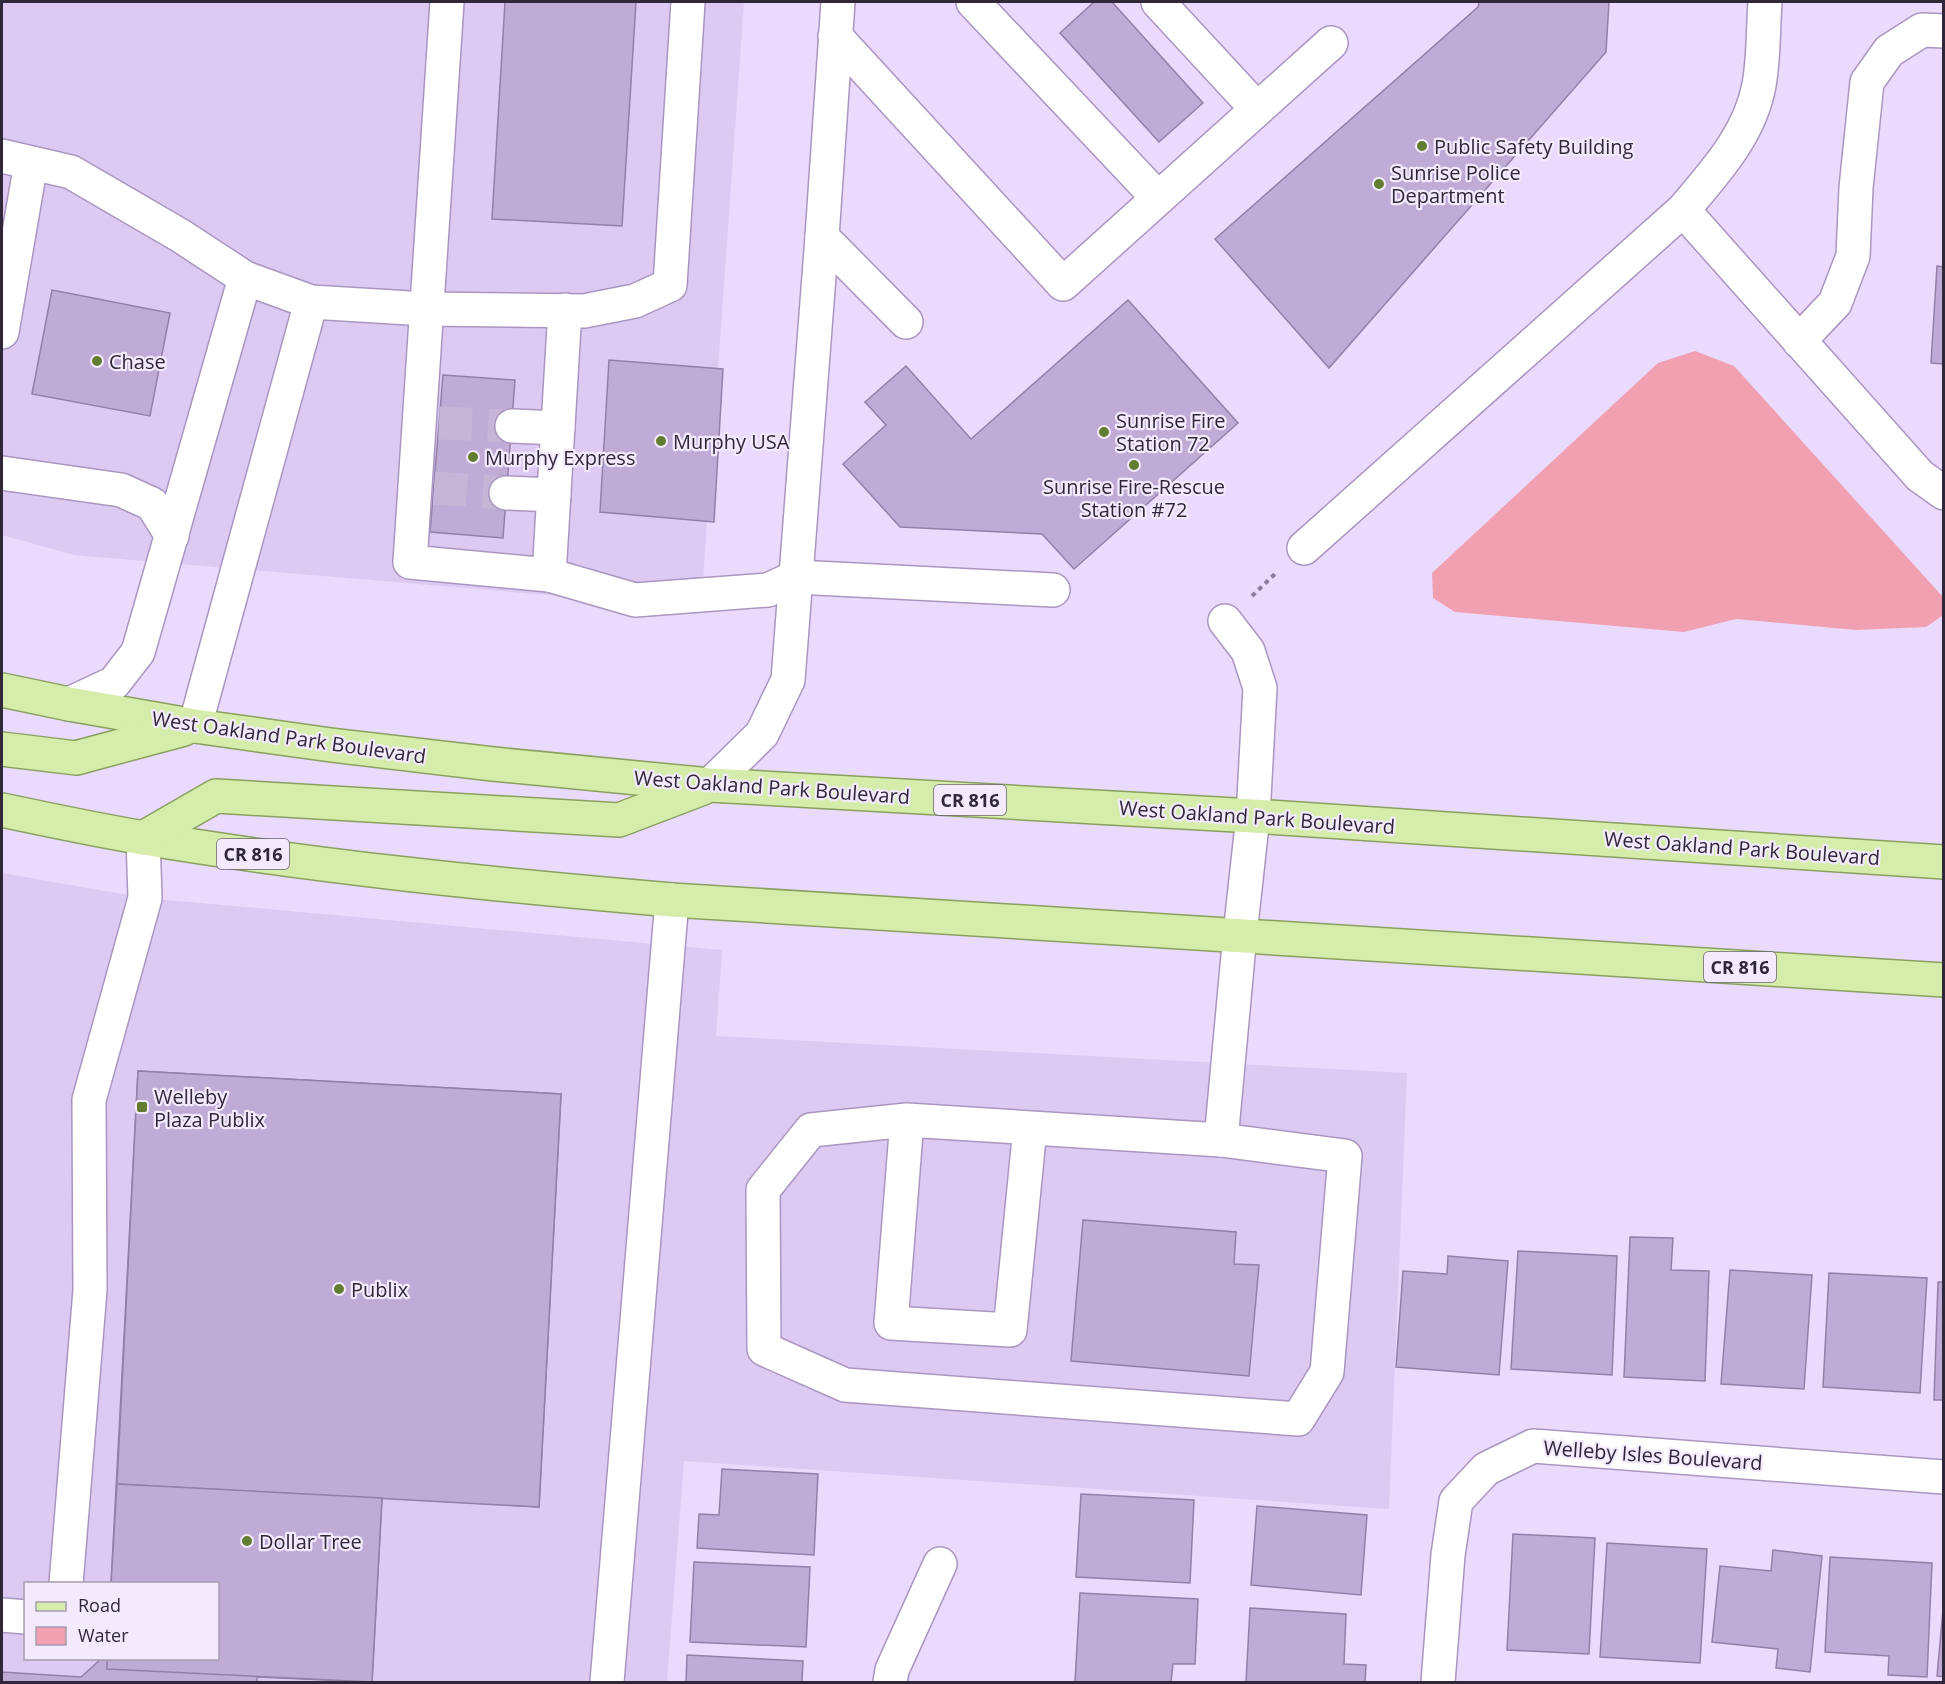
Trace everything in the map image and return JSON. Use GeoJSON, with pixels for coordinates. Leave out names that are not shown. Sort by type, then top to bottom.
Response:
{"type":"FeatureCollection","features":[{"type":"Feature","properties":{"kind":"main road","name":"West Oakland Park Boulevard"},"geometry":{"type":"LineString","coordinates":[[2,690],[195,726],[331,745],[493,764],[710,785],[1253,816],[1944,861]]}},
{"type":"Feature","properties":{"kind":"main road"},"geometry":{"type":"LineString","coordinates":[[2,749],[76,758],[195,726]]}},
{"type":"Feature","properties":{"kind":"main road"},"geometry":{"type":"LineString","coordinates":[[143,838],[216,796],[619,820],[710,785]]}},
{"type":"Feature","properties":{"kind":"main road","name":"CR 816"},"geometry":{"type":"LineString","coordinates":[[2,810],[143,838],[496,885],[672,900],[1944,980]]}},
{"type":"Feature","properties":{"kind":"street"},"geometry":{"type":"LineString","coordinates":[[447,2],[426,309],[429,422],[424,487],[410,562],[549,575],[635,600],[768,590],[796,576],[1053,590]]}},
{"type":"Feature","properties":{"kind":"street"},"geometry":{"type":"LineString","coordinates":[[2,332],[16,160],[71,172],[181,236],[245,278],[311,302],[426,309],[584,311],[635,301],[670,285],[688,2]]}},
{"type":"Feature","properties":{"kind":"street"},"geometry":{"type":"LineString","coordinates":[[710,785],[762,734],[788,680],[838,2]]}},
{"type":"Feature","properties":{"kind":"street"},"geometry":{"type":"LineString","coordinates":[[973,2],[1158,198]]}},
{"type":"Feature","properties":{"kind":"street"},"geometry":{"type":"LineString","coordinates":[[1158,2],[1257,109]]}},
{"type":"Feature","properties":{"kind":"street"},"geometry":{"type":"LineString","coordinates":[[1304,548],[1683,210],[1717,170],[1742,134],[1759,86],[1765,2]]}},
{"type":"Feature","properties":{"kind":"street"},"geometry":{"type":"LineString","coordinates":[[1799,340],[1835,303],[1853,256],[1856,188],[1867,82],[1889,51],[1930,21]]}},
{"type":"Feature","properties":{"kind":"street"},"geometry":{"type":"LineString","coordinates":[[836,36],[1063,284],[1331,43]]}},
{"type":"Feature","properties":{"kind":"street"},"geometry":{"type":"LineString","coordinates":[[1683,210],[1920,477],[1944,493]]}},
{"type":"Feature","properties":{"kind":"street"},"geometry":{"type":"LineString","coordinates":[[822,237],[906,322]]}},
{"type":"Feature","properties":{"kind":"street"},"geometry":{"type":"LineString","coordinates":[[69,704],[114,683],[138,652],[245,278]]}},
{"type":"Feature","properties":{"kind":"street"},"geometry":{"type":"LineString","coordinates":[[195,726],[311,302]]}},
{"type":"Feature","properties":{"kind":"street"},"geometry":{"type":"LineString","coordinates":[[549,575],[565,310]]}},
{"type":"Feature","properties":{"kind":"street"},"geometry":{"type":"LineString","coordinates":[[512,426],[558,428]]}},
{"type":"Feature","properties":{"kind":"street"},"geometry":{"type":"LineString","coordinates":[[2,473],[121,490],[153,504],[172,536]]}},
{"type":"Feature","properties":{"kind":"street"},"geometry":{"type":"LineString","coordinates":[[506,493],[554,495]]}},
{"type":"Feature","properties":{"kind":"street"},"geometry":{"type":"LineString","coordinates":[[1221,1140],[1239,934],[1253,816],[1260,688],[1248,651],[1225,621]]}},
{"type":"Feature","properties":{"kind":"street"},"geometry":{"type":"LineString","coordinates":[[66,1582],[90,1290],[89,1100],[145,898],[143,838]]}},
{"type":"Feature","properties":{"kind":"street"},"geometry":{"type":"LineString","coordinates":[[607,1683],[672,900]]}},
{"type":"Feature","properties":{"kind":"street"},"geometry":{"type":"LineString","coordinates":[[907,1120],[891,1323],[1010,1330],[1030,1128]]}},
{"type":"Feature","properties":{"kind":"street"},"geometry":{"type":"LineString","coordinates":[[907,1120],[1221,1140],[1345,1156],[1327,1372],[1298,1419],[845,1385],[765,1349],[763,1190],[811,1130],[907,1120]]}},
{"type":"Feature","properties":{"kind":"street","name":"Welleby Isles Boulevard"},"geometry":{"type":"LineString","coordinates":[[1438,1683],[1448,1555],[1456,1501],[1486,1469],[1533,1446],[1944,1477]]}},
{"type":"Feature","properties":{"kind":"street"},"geometry":{"type":"LineString","coordinates":[[890,1683],[891,1670],[940,1564]]}},
{"type":"Feature","properties":{"kind":"street"},"geometry":{"type":"LineString","coordinates":[[2,1615],[24,1617]]}},
{"type":"Feature","properties":{"kind":"path"},"geometry":{"type":"LineString","coordinates":[[1225,621],[1304,548]]}},
{"type":"Feature","properties":{"kind":"shaded area"},"geometry":{"type":"Polygon","coordinates":[[[2,2],[744,2],[701,608],[74,555],[2,535],[2,2]]]}},
{"type":"Feature","properties":{"kind":"shaded area"},"geometry":{"type":"Polygon","coordinates":[[[2,873],[145,898],[722,950],[716,1036],[1407,1073],[1389,1509],[684,1461],[667,1682],[2,1682],[2,873]]]}},
{"type":"Feature","properties":{"kind":"water"},"geometry":{"type":"Polygon","coordinates":[[[1695,351],[1734,366],[1943,597],[1942,616],[1926,627],[1856,630],[1736,619],[1684,632],[1455,612],[1433,598],[1432,573],[1658,363],[1695,351]]]}},
{"type":"Feature","properties":{"kind":"building"},"geometry":{"type":"Polygon","coordinates":[[[505,2],[636,2],[622,226],[492,219],[505,2]]]}},
{"type":"Feature","properties":{"kind":"building"},"geometry":{"type":"Polygon","coordinates":[[[1094,2],[1112,2],[1203,103],[1159,142],[1060,33],[1094,2]]]}},
{"type":"Feature","properties":{"kind":"building","name":"Public Safety Building"},"geometry":{"type":"Polygon","coordinates":[[[1479,2],[1609,2],[1606,52],[1329,368],[1215,239],[1478,7],[1479,2]]]}},
{"type":"Feature","properties":{"kind":"building"},"geometry":{"type":"Polygon","coordinates":[[[1937,266],[1944,267],[1944,364],[1931,363],[1937,266]]]}},
{"type":"Feature","properties":{"kind":"building"},"geometry":{"type":"Polygon","coordinates":[[[52,290],[170,313],[150,416],[32,394],[52,290]]]}},
{"type":"Feature","properties":{"kind":"building","name":"Sunrise Fire Station 72"},"geometry":{"type":"Polygon","coordinates":[[[1128,300],[1238,423],[1074,569],[1042,534],[900,527],[843,464],[886,425],[865,402],[906,366],[971,439],[1128,300]]]}},
{"type":"Feature","properties":{"kind":"building","name":"Murphy USA"},"geometry":{"type":"Polygon","coordinates":[[[609,360],[723,369],[714,522],[600,512],[609,360]]]}},
{"type":"Feature","properties":{"kind":"building","name":"Murphy Express"},"geometry":{"type":"Polygon","coordinates":[[[443,375],[515,380],[503,538],[430,532],[443,375]]]}},
{"type":"Feature","properties":{"kind":"building","name":"Publix"},"geometry":{"type":"Polygon","coordinates":[[[138,1071],[561,1094],[539,1507],[382,1498],[372,1682],[257,1677],[257,1682],[2,1682],[2,1672],[81,1677],[100,1660],[219,1660],[219,1582],[111,1582],[138,1071]]]}},
{"type":"Feature","properties":{"kind":"building","name":"Publix"},"geometry":{"type":"Polygon","coordinates":[[[138,1071],[561,1094],[539,1507],[117,1484],[138,1071]]]}},
{"type":"Feature","properties":{"kind":"building"},"geometry":{"type":"Polygon","coordinates":[[[1083,1220],[1236,1232],[1234,1264],[1259,1265],[1249,1376],[1071,1361],[1083,1220]]]}},
{"type":"Feature","properties":{"kind":"building"},"geometry":{"type":"Polygon","coordinates":[[[1630,1237],[1673,1238],[1671,1270],[1709,1271],[1705,1381],[1624,1377],[1630,1237]]]}},
{"type":"Feature","properties":{"kind":"building"},"geometry":{"type":"Polygon","coordinates":[[[1518,1251],[1617,1256],[1612,1375],[1511,1369],[1518,1251]]]}},
{"type":"Feature","properties":{"kind":"building"},"geometry":{"type":"Polygon","coordinates":[[[1448,1256],[1508,1261],[1499,1375],[1396,1367],[1403,1271],[1447,1274],[1448,1256]]]}},
{"type":"Feature","properties":{"kind":"building"},"geometry":{"type":"Polygon","coordinates":[[[1730,1270],[1812,1275],[1804,1389],[1721,1384],[1730,1270]]]}},
{"type":"Feature","properties":{"kind":"building"},"geometry":{"type":"Polygon","coordinates":[[[1829,1273],[1927,1278],[1920,1393],[1823,1387],[1829,1273]]]}},
{"type":"Feature","properties":{"kind":"building"},"geometry":{"type":"Polygon","coordinates":[[[1938,1282],[1944,1282],[1944,1400],[1934,1400],[1938,1282]]]}},
{"type":"Feature","properties":{"kind":"building"},"geometry":{"type":"Polygon","coordinates":[[[722,1469],[818,1474],[814,1555],[697,1548],[699,1514],[719,1515],[722,1469]]]}},
{"type":"Feature","properties":{"kind":"building","name":"Dollar Tree"},"geometry":{"type":"Polygon","coordinates":[[[117,1484],[382,1498],[372,1682],[107,1669],[107,1660],[219,1660],[219,1582],[111,1582],[117,1484]]]}},
{"type":"Feature","properties":{"kind":"building"},"geometry":{"type":"Polygon","coordinates":[[[1081,1494],[1194,1500],[1190,1583],[1076,1577],[1081,1494]]]}},
{"type":"Feature","properties":{"kind":"building"},"geometry":{"type":"Polygon","coordinates":[[[1257,1506],[1367,1515],[1361,1595],[1251,1585],[1257,1506]]]}},
{"type":"Feature","properties":{"kind":"building"},"geometry":{"type":"Polygon","coordinates":[[[1513,1534],[1595,1538],[1589,1654],[1507,1650],[1513,1534]]]}},
{"type":"Feature","properties":{"kind":"building"},"geometry":{"type":"Polygon","coordinates":[[[1607,1543],[1707,1549],[1700,1663],[1600,1657],[1607,1543]]]}},
{"type":"Feature","properties":{"kind":"building"},"geometry":{"type":"Polygon","coordinates":[[[1773,1550],[1822,1556],[1810,1672],[1776,1668],[1778,1649],[1712,1642],[1720,1566],[1771,1571],[1773,1550]]]}},
{"type":"Feature","properties":{"kind":"building"},"geometry":{"type":"Polygon","coordinates":[[[1830,1557],[1932,1563],[1927,1677],[1888,1675],[1889,1656],[1825,1652],[1830,1557]]]}},
{"type":"Feature","properties":{"kind":"building"},"geometry":{"type":"Polygon","coordinates":[[[694,1562],[810,1567],[806,1647],[690,1642],[694,1562]]]}},
{"type":"Feature","properties":{"kind":"building"},"geometry":{"type":"Polygon","coordinates":[[[1080,1593],[1198,1599],[1195,1664],[1173,1664],[1171,1682],[1075,1682],[1080,1593]]]}},
{"type":"Feature","properties":{"kind":"building"},"geometry":{"type":"Polygon","coordinates":[[[1944,1599],[1944,1677],[1937,1676],[1944,1599]]]}},
{"type":"Feature","properties":{"kind":"building"},"geometry":{"type":"Polygon","coordinates":[[[1250,1608],[1346,1614],[1344,1664],[1366,1665],[1365,1682],[1246,1682],[1250,1608]]]}},
{"type":"Feature","properties":{"kind":"building"},"geometry":{"type":"Polygon","coordinates":[[[687,1655],[803,1661],[802,1682],[686,1682],[687,1655]]]}},
{"type":"Feature","properties":{"kind":"tunnel"},"geometry":{"type":"LineString","coordinates":[[439,423],[512,426]]}},
{"type":"Feature","properties":{"kind":"tunnel"},"geometry":{"type":"LineString","coordinates":[[434,488],[506,493]]}},
{"type":"Feature","properties":{"kind":"place","name":"Public Safety Building"},"geometry":{"type":"Point","coordinates":[1422,146]}},
{"type":"Feature","properties":{"kind":"place","name":"Sunrise Police Department"},"geometry":{"type":"Point","coordinates":[1379,184]}},
{"type":"Feature","properties":{"kind":"place","name":"Chase"},"geometry":{"type":"Point","coordinates":[97,361]}},
{"type":"Feature","properties":{"kind":"place","name":"Sunrise Fire Station 72"},"geometry":{"type":"Point","coordinates":[1104,432]}},
{"type":"Feature","properties":{"kind":"place","name":"Murphy USA"},"geometry":{"type":"Point","coordinates":[661,441]}},
{"type":"Feature","properties":{"kind":"place","name":"Murphy Express"},"geometry":{"type":"Point","coordinates":[473,457]}},
{"type":"Feature","properties":{"kind":"place","name":"Sunrise Fire-Rescue Station #72"},"geometry":{"type":"Point","coordinates":[1134,465]}},
{"type":"Feature","properties":{"kind":"place","name":"Welleby Plaza Publix"},"geometry":{"type":"Point","coordinates":[142,1107]}},
{"type":"Feature","properties":{"kind":"place","name":"Publix"},"geometry":{"type":"Point","coordinates":[339,1289]}},
{"type":"Feature","properties":{"kind":"place","name":"Dollar Tree"},"geometry":{"type":"Point","coordinates":[247,1541]}}]}
